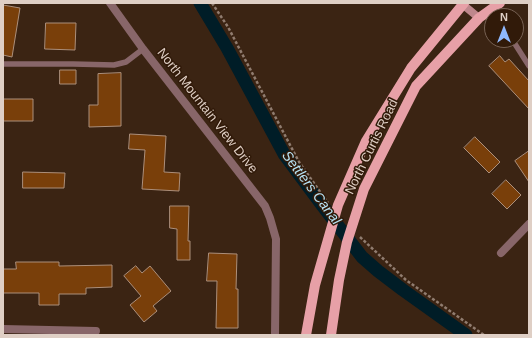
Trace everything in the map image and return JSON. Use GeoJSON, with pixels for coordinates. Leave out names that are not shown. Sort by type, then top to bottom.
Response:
{"type":"FeatureCollection","features":[{"type":"Feature","properties":{"kind":"main road","name":"North Curtis Road"},"geometry":{"type":"LineString","coordinates":[[306,335],[314,285],[338,205],[366,141],[411,68],[462,3]]}},
{"type":"Feature","properties":{"kind":"main road"},"geometry":{"type":"LineString","coordinates":[[462,3],[478,18]]}},
{"type":"Feature","properties":{"kind":"main road","name":"North Curtis Road"},"geometry":{"type":"LineString","coordinates":[[331,335],[339,280],[347,242],[364,189],[416,86],[478,18],[500,3]]}},
{"type":"Feature","properties":{"kind":"street","name":"North Mountain View Drive"},"geometry":{"type":"LineString","coordinates":[[110,3],[143,49],[265,206],[274,228],[276,239],[275,335]]}},
{"type":"Feature","properties":{"kind":"street"},"geometry":{"type":"LineString","coordinates":[[501,253],[529,224]]}},
{"type":"Feature","properties":{"kind":"street"},"geometry":{"type":"LineString","coordinates":[[3,329],[96,331]]}},
{"type":"Feature","properties":{"kind":"lane"},"geometry":{"type":"LineString","coordinates":[[518,48],[529,66]]}},
{"type":"Feature","properties":{"kind":"lane"},"geometry":{"type":"LineString","coordinates":[[3,64],[114,65],[126,62],[143,49]]}},
{"type":"Feature","properties":{"kind":"path"},"geometry":{"type":"LineString","coordinates":[[212,3],[228,27],[299,162],[330,205]]}},
{"type":"Feature","properties":{"kind":"path"},"geometry":{"type":"LineString","coordinates":[[356,233],[406,280],[484,335]]}},
{"type":"Feature","properties":{"kind":"building"},"geometry":{"type":"Polygon","coordinates":[[[3,5],[20,8],[12,57],[3,55],[3,5]]]}},
{"type":"Feature","properties":{"kind":"building"},"geometry":{"type":"Polygon","coordinates":[[[46,23],[76,23],[75,50],[45,49],[46,23]]]}},
{"type":"Feature","properties":{"kind":"building"},"geometry":{"type":"Polygon","coordinates":[[[500,56],[505,62],[509,59],[529,81],[529,109],[489,66],[500,56]]]}},
{"type":"Feature","properties":{"kind":"building"},"geometry":{"type":"Polygon","coordinates":[[[60,70],[76,70],[76,84],[60,84],[60,70]]]}},
{"type":"Feature","properties":{"kind":"building"},"geometry":{"type":"Polygon","coordinates":[[[121,73],[121,126],[89,127],[89,105],[98,105],[98,74],[121,73]]]}},
{"type":"Feature","properties":{"kind":"building"},"geometry":{"type":"Polygon","coordinates":[[[3,99],[33,99],[33,121],[3,121],[3,99]]]}},
{"type":"Feature","properties":{"kind":"building"},"geometry":{"type":"Polygon","coordinates":[[[130,134],[166,136],[164,172],[180,173],[179,191],[142,189],[145,150],[129,149],[130,134]]]}},
{"type":"Feature","properties":{"kind":"building"},"geometry":{"type":"Polygon","coordinates":[[[475,137],[500,162],[489,173],[464,148],[475,137]]]}},
{"type":"Feature","properties":{"kind":"building"},"geometry":{"type":"Polygon","coordinates":[[[529,151],[529,182],[515,161],[529,151]]]}},
{"type":"Feature","properties":{"kind":"building"},"geometry":{"type":"Polygon","coordinates":[[[23,172],[65,173],[64,188],[23,188],[23,172]]]}},
{"type":"Feature","properties":{"kind":"building"},"geometry":{"type":"Polygon","coordinates":[[[506,180],[521,195],[507,209],[492,194],[506,180]]]}},
{"type":"Feature","properties":{"kind":"building"},"geometry":{"type":"Polygon","coordinates":[[[170,206],[189,206],[188,241],[190,241],[190,260],[177,260],[177,229],[170,228],[170,206]]]}},
{"type":"Feature","properties":{"kind":"building"},"geometry":{"type":"Polygon","coordinates":[[[209,253],[237,254],[236,289],[238,289],[238,328],[216,328],[217,281],[207,281],[209,253]]]}},
{"type":"Feature","properties":{"kind":"building"},"geometry":{"type":"Polygon","coordinates":[[[16,262],[59,262],[59,266],[112,265],[112,287],[86,288],[86,294],[59,294],[59,305],[39,305],[39,293],[3,293],[3,269],[16,269],[16,262]]]}},
{"type":"Feature","properties":{"kind":"building"},"geometry":{"type":"Polygon","coordinates":[[[136,266],[142,273],[150,266],[171,291],[153,306],[157,311],[144,322],[130,305],[141,296],[124,276],[136,266]]]}},
{"type":"Feature","properties":{"kind":"waterway","name":"Settlers Canal"},"geometry":{"type":"LineString","coordinates":[[200,3],[227,48],[284,154],[362,257],[403,290],[466,335]]}}]}
